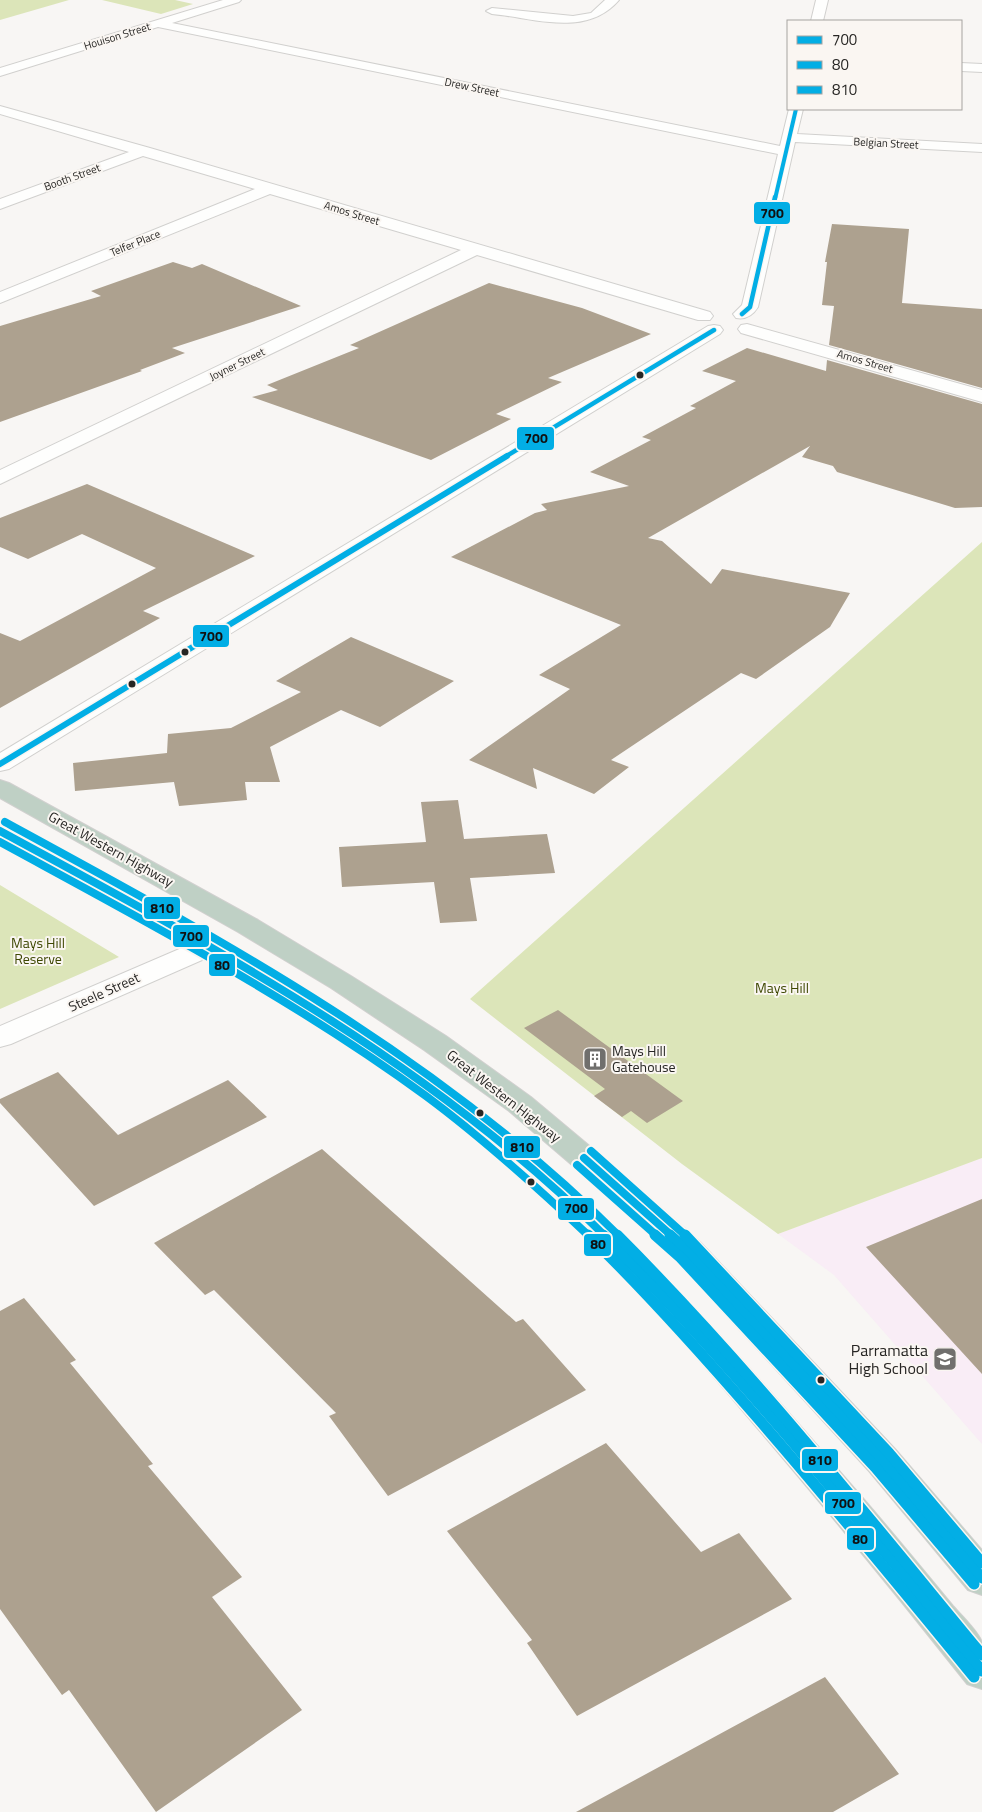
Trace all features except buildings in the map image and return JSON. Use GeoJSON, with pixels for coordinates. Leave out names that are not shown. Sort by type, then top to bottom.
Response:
{"type":"FeatureCollection","features":[{"type":"Feature","properties":{"kind":"highway","name":"Great Western Highway"},"geometry":{"type":"LineString","coordinates":[[0,788],[232,917],[341,982],[435,1043],[520,1104],[618,1187],[688,1251],[882,1460],[982,1578]]}},
{"type":"Feature","properties":{"kind":"highway"},"geometry":{"type":"LineString","coordinates":[[0,831],[291,995],[383,1053],[487,1131],[587,1217],[701,1336],[874,1538],[982,1671]]}},
{"type":"Feature","properties":{"kind":"street","name":"Houison Street"},"geometry":{"type":"LineString","coordinates":[[0,72],[235,0]]}},
{"type":"Feature","properties":{"kind":"street"},"geometry":{"type":"LineString","coordinates":[[492,11],[574,19],[594,15],[613,0]]}},
{"type":"Feature","properties":{"kind":"street"},"geometry":{"type":"LineString","coordinates":[[817,20],[822,0]]}},
{"type":"Feature","properties":{"kind":"street"},"geometry":{"type":"LineString","coordinates":[[574,19],[585,26]]}},
{"type":"Feature","properties":{"kind":"street","name":"Drew Street"},"geometry":{"type":"LineString","coordinates":[[158,24],[788,144]]}},
{"type":"Feature","properties":{"kind":"street"},"geometry":{"type":"LineString","coordinates":[[962,67],[982,68]]}},
{"type":"Feature","properties":{"kind":"street","name":"Amos Street"},"geometry":{"type":"LineString","coordinates":[[0,110],[145,151],[474,250],[726,319],[773,335],[982,396]]}},
{"type":"Feature","properties":{"kind":"street"},"geometry":{"type":"LineString","coordinates":[[0,764],[726,319],[750,307],[796,110]]}},
{"type":"Feature","properties":{"kind":"street","name":"Belgian Street"},"geometry":{"type":"LineString","coordinates":[[788,144],[982,148]]}},
{"type":"Feature","properties":{"kind":"street","name":"Booth Street"},"geometry":{"type":"LineString","coordinates":[[0,204],[145,151]]}},
{"type":"Feature","properties":{"kind":"street","name":"Telfer Place"},"geometry":{"type":"LineString","coordinates":[[0,298],[270,188]]}},
{"type":"Feature","properties":{"kind":"street","name":"Joyner Street"},"geometry":{"type":"LineString","coordinates":[[0,478],[474,250]]}},
{"type":"Feature","properties":{"kind":"street","name":"Steele Street"},"geometry":{"type":"LineString","coordinates":[[0,1037],[208,947]]}},
{"type":"Feature","properties":{"kind":"shaded area","name":"Parramatta High School"},"geometry":{"type":"Polygon","coordinates":[[[982,1158],[982,1444],[834,1275],[778,1234],[982,1158]]]}},
{"type":"Feature","properties":{"kind":"green space"},"geometry":{"type":"Polygon","coordinates":[[[0,0],[69,0],[0,20],[0,0]]]}},
{"type":"Feature","properties":{"kind":"green space"},"geometry":{"type":"Polygon","coordinates":[[[102,0],[175,0],[193,4],[161,14],[102,0]]]}},
{"type":"Feature","properties":{"kind":"green space","name":"Mays Hill"},"geometry":{"type":"Polygon","coordinates":[[[982,542],[982,1158],[778,1234],[682,1164],[470,999],[982,542]]]}},
{"type":"Feature","properties":{"kind":"green space","name":"Mays Hill Reserve"},"geometry":{"type":"Polygon","coordinates":[[[0,885],[119,957],[0,1009],[0,885]]]}},
{"type":"Feature","properties":{"kind":"transit line","name":"700"},"geometry":{"type":"LineString","coordinates":[[742,314],[750,307],[796,110]]}},
{"type":"Feature","properties":{"kind":"transit line","name":"700"},"geometry":{"type":"LineString","coordinates":[[0,764],[714,330]]}},
{"type":"Feature","properties":{"kind":"transit line","name":"810"},"geometry":{"type":"LineString","coordinates":[[5,822],[194,926],[317,999],[436,1079],[531,1155],[604,1222],[674,1293],[826,1467],[982,1655]]}},
{"type":"Feature","properties":{"kind":"transit line","name":"700"},"geometry":{"type":"LineString","coordinates":[[0,831],[188,934],[311,1007],[429,1087],[524,1161],[596,1228],[698,1335],[819,1474],[982,1671]]}},
{"type":"Feature","properties":{"kind":"transit line","name":"80"},"geometry":{"type":"LineString","coordinates":[[0,842],[187,944],[309,1017],[368,1055],[426,1096],[520,1172],[593,1240],[696,1348],[815,1485],[974,1677]]}},
{"type":"Feature","properties":{"kind":"transit line","name":"810"},"geometry":{"type":"LineString","coordinates":[[591,1151],[695,1244],[889,1453],[982,1563]]}},
{"type":"Feature","properties":{"kind":"transit line","name":"700"},"geometry":{"type":"LineString","coordinates":[[584,1158],[688,1251],[882,1460],[982,1578]]}},
{"type":"Feature","properties":{"kind":"transit line","name":"80"},"geometry":{"type":"LineString","coordinates":[[577,1165],[681,1258],[875,1467],[974,1584]]}},
{"type":"Feature","properties":{"kind":"place","name":"Mays Hill Gatehouse"},"geometry":{"type":"Point","coordinates":[595,1059]}},
{"type":"Feature","properties":{"kind":"place","name":"Parramatta High School"},"geometry":{"type":"Point","coordinates":[945,1359]}}]}
